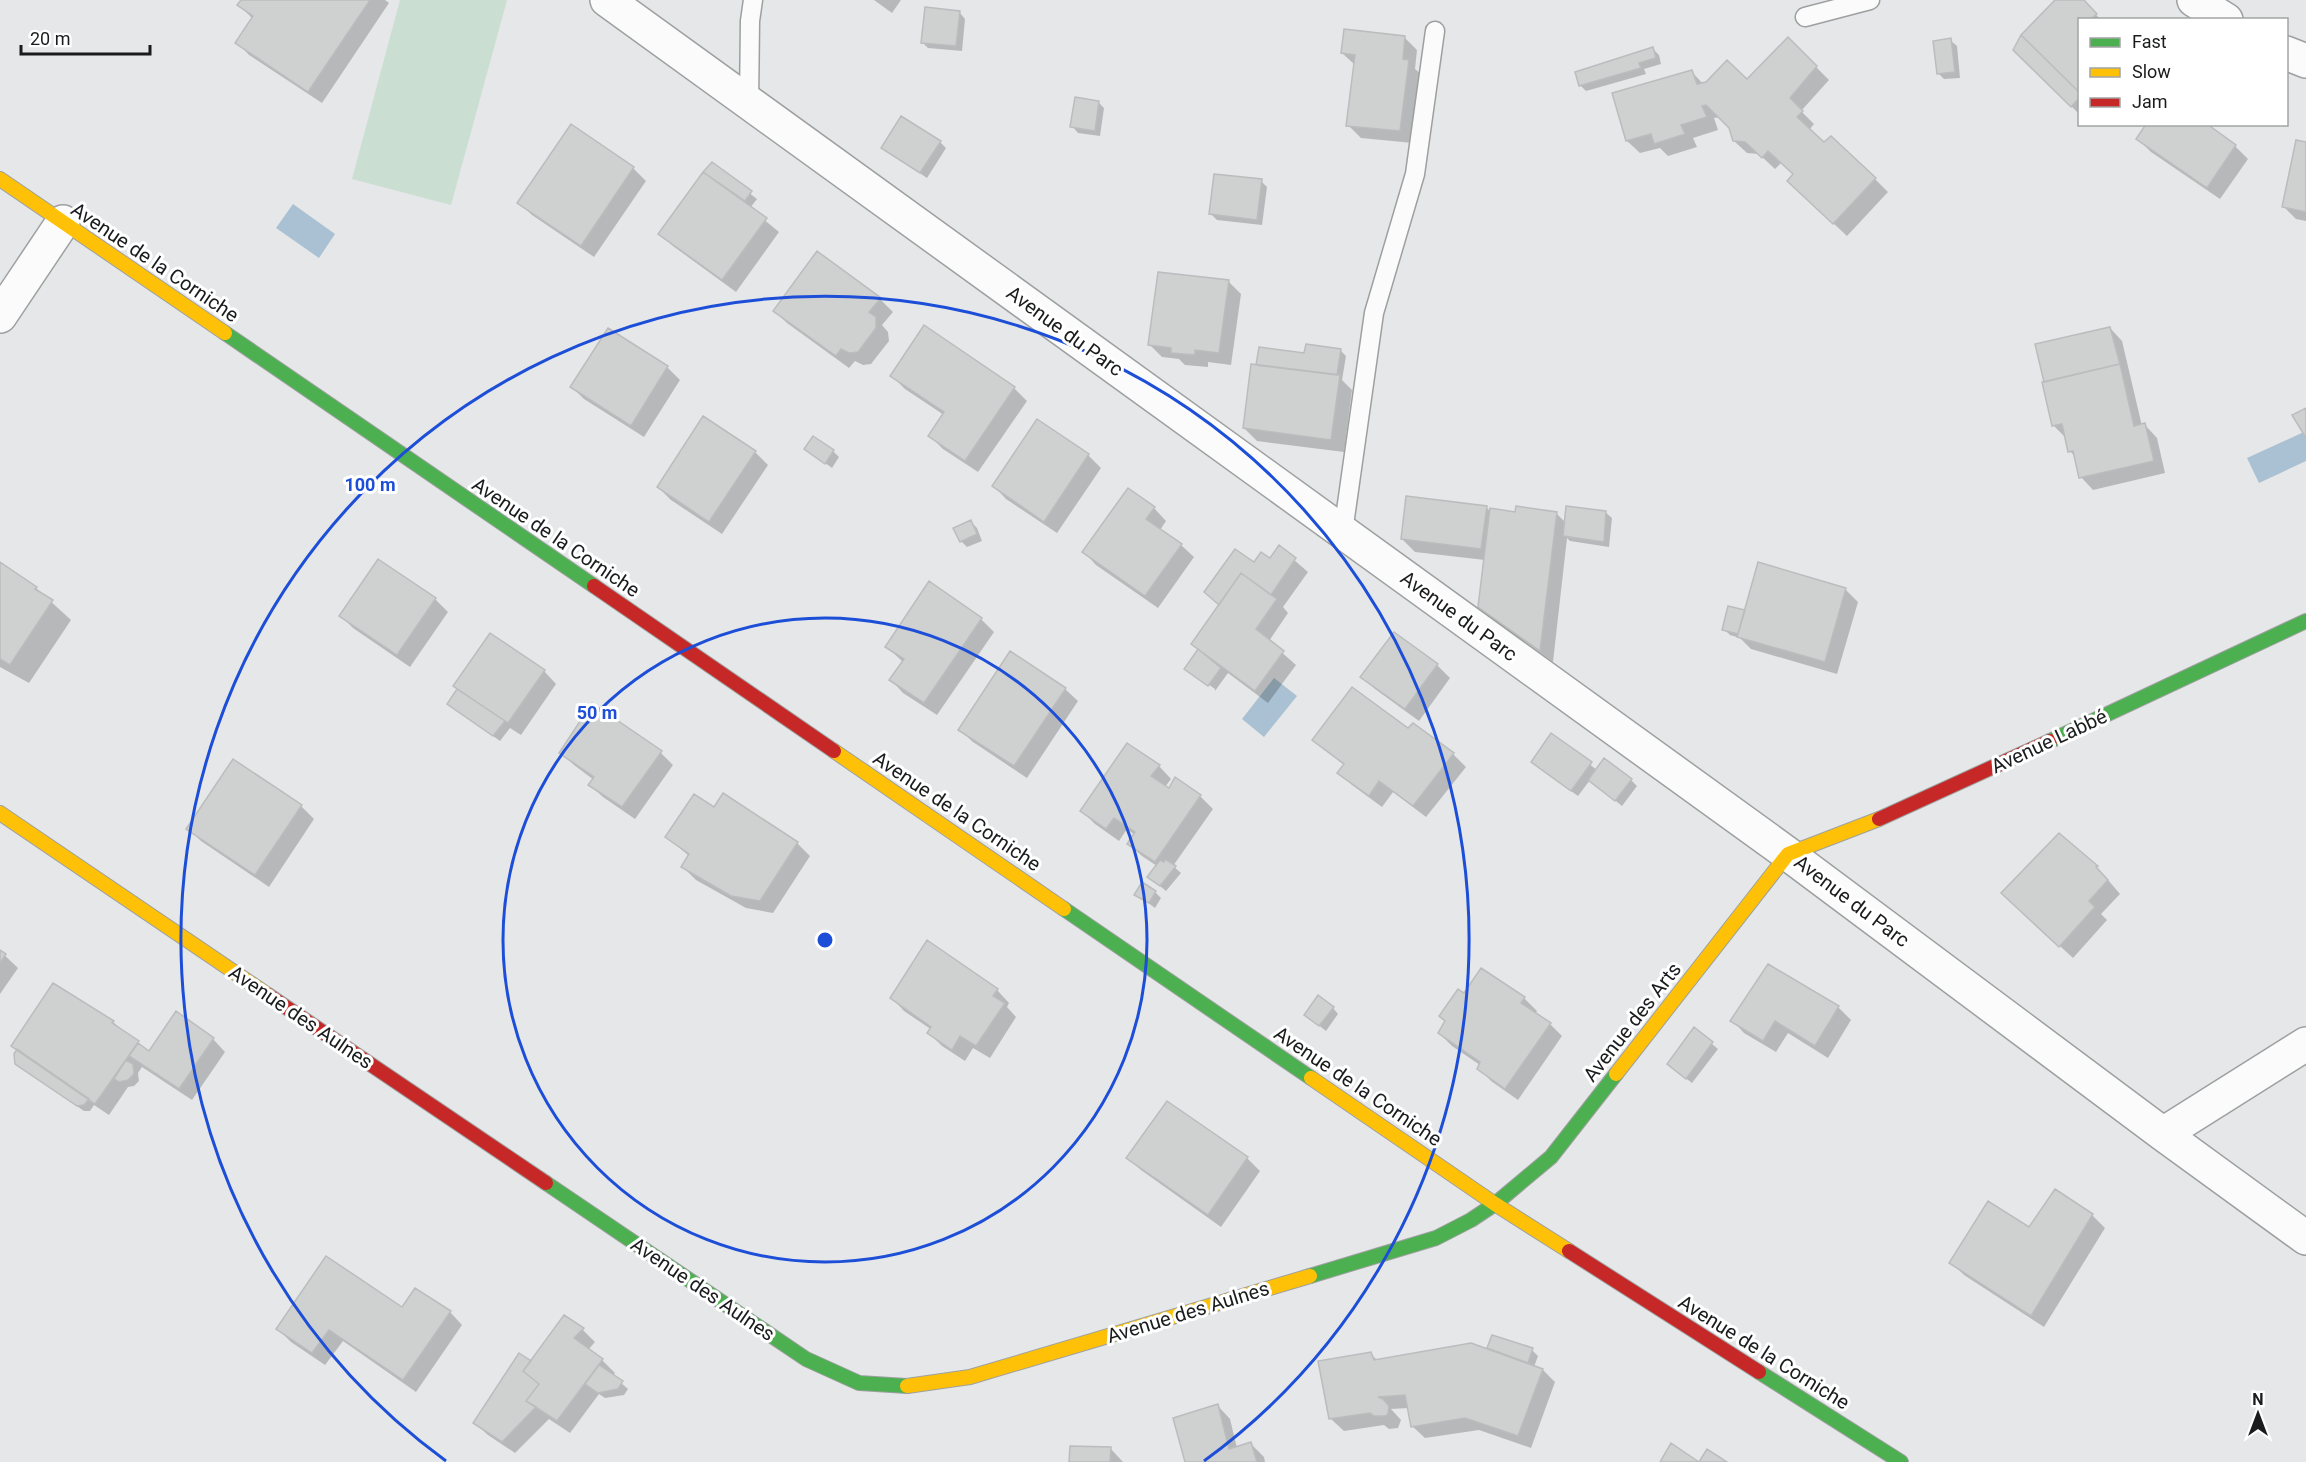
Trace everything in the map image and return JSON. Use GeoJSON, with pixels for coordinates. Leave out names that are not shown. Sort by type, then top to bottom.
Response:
{"type":"FeatureCollection","features":[{"type":"Feature","properties":{"kind":"street","name":"Avenue du Parc"},"geometry":{"type":"LineString","coordinates":[[607,0],[1788,854],[2306,1238]]}},
{"type":"Feature","properties":{"kind":"street"},"geometry":{"type":"LineString","coordinates":[[2194,0],[2223,18]]}},
{"type":"Feature","properties":{"kind":"street"},"geometry":{"type":"LineString","coordinates":[[2288,54],[2306,61]]}},
{"type":"Feature","properties":{"kind":"street","name":"Avenue de la Corniche"},"geometry":{"type":"LineString","coordinates":[[0,179],[1495,1204],[1901,1462]]}},
{"type":"Feature","properties":{"kind":"street"},"geometry":{"type":"LineString","coordinates":[[0,316],[63,222]]}},
{"type":"Feature","properties":{"kind":"street","name":"Avenue Labbé"},"geometry":{"type":"LineString","coordinates":[[1788,854],[1904,809],[2306,621]]}},
{"type":"Feature","properties":{"kind":"street","name":"Avenue des Aulnes"},"geometry":{"type":"LineString","coordinates":[[0,813],[806,1359],[859,1383],[912,1386],[970,1377],[1436,1238],[1471,1220],[1495,1204]]}},
{"type":"Feature","properties":{"kind":"street","name":"Avenue des Arts"},"geometry":{"type":"LineString","coordinates":[[1495,1204],[1551,1157],[1788,854]]}},
{"type":"Feature","properties":{"kind":"street"},"geometry":{"type":"LineString","coordinates":[[2163,1134],[2306,1044]]}},
{"type":"Feature","properties":{"kind":"lane"},"geometry":{"type":"LineString","coordinates":[[749,103],[750,21],[753,0]]}},
{"type":"Feature","properties":{"kind":"lane"},"geometry":{"type":"LineString","coordinates":[[1805,18],[1870,0]]}},
{"type":"Feature","properties":{"kind":"lane"},"geometry":{"type":"LineString","coordinates":[[1343,532],[1374,313],[1415,174],[1435,31]]}},
{"type":"Feature","properties":{"kind":"green space"},"geometry":{"type":"Polygon","coordinates":[[[400,0],[507,0],[451,205],[352,179],[400,0]]]}},
{"type":"Feature","properties":{"kind":"water"},"geometry":{"type":"Polygon","coordinates":[[[293,204],[335,234],[319,258],[276,228],[293,204]]]}},
{"type":"Feature","properties":{"kind":"water"},"geometry":{"type":"Polygon","coordinates":[[[2306,431],[2306,461],[2259,483],[2247,458],[2306,431]]]}},
{"type":"Feature","properties":{"kind":"water"},"geometry":{"type":"Polygon","coordinates":[[[1274,678],[1297,696],[1264,737],[1242,719],[1274,678]]]}},
{"type":"Feature","properties":{"kind":"building"},"geometry":{"type":"Polygon","coordinates":[[[241,0],[370,0],[308,92],[235,43],[253,16],[237,5],[241,0]]]}},
{"type":"Feature","properties":{"kind":"building"},"geometry":{"type":"Polygon","coordinates":[[[2055,0],[2084,0],[2097,14],[2094,18],[2078,18],[2078,91],[2021,35],[2055,0]]]}},
{"type":"Feature","properties":{"kind":"building"},"geometry":{"type":"Polygon","coordinates":[[[925,7],[960,11],[956,46],[921,43],[925,7]]]}},
{"type":"Feature","properties":{"kind":"building"},"geometry":{"type":"Polygon","coordinates":[[[1344,29],[1405,36],[1403,59],[1409,60],[1400,131],[1346,126],[1355,55],[1341,53],[1344,29]]]}},
{"type":"Feature","properties":{"kind":"building"},"geometry":{"type":"Polygon","coordinates":[[[2021,35],[2078,91],[2078,99],[2071,107],[2013,50],[2021,35]]]}},
{"type":"Feature","properties":{"kind":"building"},"geometry":{"type":"Polygon","coordinates":[[[1788,37],[1817,66],[1790,98],[1803,111],[1797,117],[1824,142],[1831,136],[1876,178],[1833,224],[1787,181],[1793,174],[1768,151],[1762,158],[1745,142],[1733,141],[1729,128],[1706,105],[1702,106],[1707,117],[1681,125],[1685,134],[1654,144],[1651,134],[1626,141],[1612,93],[1692,70],[1697,84],[1706,82],[1727,60],[1747,79],[1788,37]]]}},
{"type":"Feature","properties":{"kind":"building"},"geometry":{"type":"Polygon","coordinates":[[[1951,38],[1955,72],[1937,74],[1933,41],[1951,38]]]}},
{"type":"Feature","properties":{"kind":"building"},"geometry":{"type":"Polygon","coordinates":[[[1653,47],[1656,58],[1639,63],[1641,68],[1579,86],[1575,72],[1653,47]]]}},
{"type":"Feature","properties":{"kind":"building"},"geometry":{"type":"Polygon","coordinates":[[[1075,97],[1099,101],[1095,131],[1070,127],[1075,97]]]}},
{"type":"Feature","properties":{"kind":"building"},"geometry":{"type":"Polygon","coordinates":[[[901,116],[941,141],[920,173],[881,148],[901,116]]]}},
{"type":"Feature","properties":{"kind":"building"},"geometry":{"type":"Polygon","coordinates":[[[571,124],[634,167],[581,246],[517,203],[571,124]]]}},
{"type":"Feature","properties":{"kind":"building"},"geometry":{"type":"Polygon","coordinates":[[[2145,126],[2210,126],[2236,145],[2207,188],[2136,139],[2145,126]]]}},
{"type":"Feature","properties":{"kind":"building"},"geometry":{"type":"Polygon","coordinates":[[[2296,140],[2306,142],[2306,212],[2282,207],[2296,140]]]}},
{"type":"Feature","properties":{"kind":"building"},"geometry":{"type":"Polygon","coordinates":[[[712,162],[752,191],[745,201],[703,172],[712,162]]]}},
{"type":"Feature","properties":{"kind":"building"},"geometry":{"type":"Polygon","coordinates":[[[703,172],[767,218],[722,280],[658,234],[703,172]]]}},
{"type":"Feature","properties":{"kind":"building"},"geometry":{"type":"Polygon","coordinates":[[[1214,174],[1262,179],[1257,220],[1209,214],[1214,174]]]}},
{"type":"Feature","properties":{"kind":"building"},"geometry":{"type":"Polygon","coordinates":[[[817,251],[881,298],[869,312],[876,317],[876,328],[858,352],[849,353],[841,349],[836,356],[773,311],[817,251]]]}},
{"type":"Feature","properties":{"kind":"building"},"geometry":{"type":"Polygon","coordinates":[[[1158,272],[1229,280],[1219,353],[1195,350],[1195,355],[1171,353],[1171,348],[1148,345],[1158,272]]]}},
{"type":"Feature","properties":{"kind":"building"},"geometry":{"type":"Polygon","coordinates":[[[924,325],[1015,387],[965,461],[928,436],[944,412],[890,376],[924,325]]]}},
{"type":"Feature","properties":{"kind":"building"},"geometry":{"type":"Polygon","coordinates":[[[2110,327],[2120,364],[2044,382],[2035,344],[2110,327]]]}},
{"type":"Feature","properties":{"kind":"building"},"geometry":{"type":"Polygon","coordinates":[[[608,328],[668,366],[631,426],[570,387],[608,328]]]}},
{"type":"Feature","properties":{"kind":"building"},"geometry":{"type":"Polygon","coordinates":[[[1306,344],[1341,349],[1337,375],[1256,365],[1259,347],[1304,353],[1306,344]]]}},
{"type":"Feature","properties":{"kind":"building"},"geometry":{"type":"Polygon","coordinates":[[[1251,364],[1340,375],[1331,440],[1243,428],[1251,364]]]}},
{"type":"Feature","properties":{"kind":"building"},"geometry":{"type":"Polygon","coordinates":[[[2120,364],[2134,426],[2145,423],[2154,461],[2079,478],[2073,451],[2068,452],[2062,424],[2052,426],[2042,382],[2120,364]]]}},
{"type":"Feature","properties":{"kind":"building"},"geometry":{"type":"Polygon","coordinates":[[[2306,408],[2306,438],[2292,415],[2306,408]]]}},
{"type":"Feature","properties":{"kind":"building"},"geometry":{"type":"Polygon","coordinates":[[[703,416],[756,451],[709,522],[657,487],[703,416]]]}},
{"type":"Feature","properties":{"kind":"building"},"geometry":{"type":"Polygon","coordinates":[[[1037,419],[1089,454],[1044,522],[992,486],[1037,419]]]}},
{"type":"Feature","properties":{"kind":"building"},"geometry":{"type":"Polygon","coordinates":[[[813,436],[834,450],[825,464],[804,449],[813,436]]]}},
{"type":"Feature","properties":{"kind":"building"},"geometry":{"type":"Polygon","coordinates":[[[1128,488],[1155,507],[1146,519],[1182,544],[1145,596],[1082,552],[1128,488]]]}},
{"type":"Feature","properties":{"kind":"building"},"geometry":{"type":"Polygon","coordinates":[[[1406,496],[1487,506],[1481,549],[1401,539],[1406,496]]]}},
{"type":"Feature","properties":{"kind":"building"},"geometry":{"type":"Polygon","coordinates":[[[1516,506],[1557,512],[1540,651],[1478,607],[1490,508],[1515,512],[1516,506]]]}},
{"type":"Feature","properties":{"kind":"building"},"geometry":{"type":"Polygon","coordinates":[[[1566,506],[1606,511],[1604,542],[1563,536],[1566,506]]]}},
{"type":"Feature","properties":{"kind":"building"},"geometry":{"type":"Polygon","coordinates":[[[971,520],[977,534],[960,542],[953,528],[971,520]]]}},
{"type":"Feature","properties":{"kind":"building"},"geometry":{"type":"Polygon","coordinates":[[[1279,545],[1296,558],[1271,595],[1241,573],[1219,605],[1204,592],[1235,549],[1254,562],[1261,552],[1270,558],[1279,545]]]}},
{"type":"Feature","properties":{"kind":"building"},"geometry":{"type":"Polygon","coordinates":[[[378,559],[436,598],[397,655],[339,616],[378,559]]]}},
{"type":"Feature","properties":{"kind":"building"},"geometry":{"type":"Polygon","coordinates":[[[0,562],[53,600],[10,665],[0,659],[0,562]]]}},
{"type":"Feature","properties":{"kind":"building"},"geometry":{"type":"Polygon","coordinates":[[[1758,562],[1846,588],[1825,662],[1737,637],[1758,562]]]}},
{"type":"Feature","properties":{"kind":"building"},"geometry":{"type":"Polygon","coordinates":[[[1241,573],[1277,599],[1256,629],[1284,651],[1255,691],[1191,644],[1241,573]]]}},
{"type":"Feature","properties":{"kind":"building"},"geometry":{"type":"Polygon","coordinates":[[[929,581],[982,618],[924,703],[889,680],[904,659],[885,647],[929,581]]]}},
{"type":"Feature","properties":{"kind":"building"},"geometry":{"type":"Polygon","coordinates":[[[1728,606],[1745,610],[1738,634],[1722,630],[1728,606]]]}},
{"type":"Feature","properties":{"kind":"building"},"geometry":{"type":"Polygon","coordinates":[[[1394,632],[1438,664],[1405,709],[1360,677],[1394,632]]]}},
{"type":"Feature","properties":{"kind":"building"},"geometry":{"type":"Polygon","coordinates":[[[490,633],[545,670],[508,723],[453,686],[490,633]]]}},
{"type":"Feature","properties":{"kind":"building"},"geometry":{"type":"Polygon","coordinates":[[[1198,649],[1221,668],[1208,686],[1184,669],[1198,649]]]}},
{"type":"Feature","properties":{"kind":"building"},"geometry":{"type":"Polygon","coordinates":[[[1010,651],[1066,688],[1014,766],[958,730],[1010,651]]]}},
{"type":"Feature","properties":{"kind":"building"},"geometry":{"type":"Polygon","coordinates":[[[1352,687],[1408,728],[1413,723],[1454,753],[1413,806],[1379,781],[1369,796],[1337,773],[1344,764],[1312,740],[1352,687]]]}},
{"type":"Feature","properties":{"kind":"building"},"geometry":{"type":"Polygon","coordinates":[[[457,689],[505,721],[493,736],[447,704],[457,689]]]}},
{"type":"Feature","properties":{"kind":"building"},"geometry":{"type":"Polygon","coordinates":[[[592,703],[662,751],[622,807],[588,785],[594,777],[559,753],[592,703]]]}},
{"type":"Feature","properties":{"kind":"building"},"geometry":{"type":"Polygon","coordinates":[[[1551,733],[1592,762],[1571,791],[1531,762],[1551,733]]]}},
{"type":"Feature","properties":{"kind":"building"},"geometry":{"type":"Polygon","coordinates":[[[1127,743],[1160,765],[1151,776],[1169,788],[1175,777],[1201,795],[1155,862],[1127,844],[1135,832],[1114,818],[1106,829],[1080,811],[1127,743]]]}},
{"type":"Feature","properties":{"kind":"building"},"geometry":{"type":"Polygon","coordinates":[[[1604,758],[1632,779],[1615,801],[1588,780],[1604,758]]]}},
{"type":"Feature","properties":{"kind":"building"},"geometry":{"type":"Polygon","coordinates":[[[233,759],[302,805],[255,875],[186,829],[233,759]]]}},
{"type":"Feature","properties":{"kind":"building"},"geometry":{"type":"Polygon","coordinates":[[[723,793],[798,842],[760,901],[731,896],[681,867],[689,854],[665,837],[694,794],[714,807],[723,793]]]}},
{"type":"Feature","properties":{"kind":"building"},"geometry":{"type":"Polygon","coordinates":[[[2059,833],[2098,866],[2096,867],[2108,880],[2089,901],[2095,907],[2059,947],[2001,893],[2059,833]]]}},
{"type":"Feature","properties":{"kind":"building"},"geometry":{"type":"Polygon","coordinates":[[[1165,859],[1176,866],[1160,886],[1147,877],[1160,860],[1164,862],[1165,859]]]}},
{"type":"Feature","properties":{"kind":"building"},"geometry":{"type":"Polygon","coordinates":[[[1142,882],[1156,891],[1149,903],[1134,895],[1142,882]]]}},
{"type":"Feature","properties":{"kind":"building"},"geometry":{"type":"Polygon","coordinates":[[[927,940],[998,989],[993,996],[1005,1003],[976,1046],[960,1036],[952,1050],[927,1033],[931,1027],[890,998],[927,940]]]}},
{"type":"Feature","properties":{"kind":"building"},"geometry":{"type":"Polygon","coordinates":[[[0,950],[6,954],[0,963],[0,950]]]}},
{"type":"Feature","properties":{"kind":"building"},"geometry":{"type":"Polygon","coordinates":[[[1768,964],[1839,1006],[1815,1046],[1775,1021],[1763,1041],[1730,1021],[1768,964]]]}},
{"type":"Feature","properties":{"kind":"building"},"geometry":{"type":"Polygon","coordinates":[[[1481,968],[1525,997],[1521,1003],[1551,1023],[1505,1089],[1477,1069],[1480,1062],[1438,1033],[1445,1021],[1439,1016],[1458,989],[1464,993],[1481,968]]]}},
{"type":"Feature","properties":{"kind":"building"},"geometry":{"type":"Polygon","coordinates":[[[53,983],[114,1021],[112,1023],[139,1041],[95,1104],[11,1046],[53,983]]]}},
{"type":"Feature","properties":{"kind":"building"},"geometry":{"type":"Polygon","coordinates":[[[1318,995],[1334,1007],[1319,1026],[1304,1015],[1318,995]]]}},
{"type":"Feature","properties":{"kind":"building"},"geometry":{"type":"Polygon","coordinates":[[[176,1011],[214,1038],[179,1089],[129,1056],[138,1043],[149,1051],[176,1011]]]}},
{"type":"Feature","properties":{"kind":"building"},"geometry":{"type":"Polygon","coordinates":[[[1694,1027],[1713,1042],[1686,1079],[1667,1064],[1694,1027]]]}},
{"type":"Feature","properties":{"kind":"building"},"geometry":{"type":"Polygon","coordinates":[[[17,1049],[89,1099],[84,1105],[77,1106],[15,1064],[14,1054],[17,1049]]]}},
{"type":"Feature","properties":{"kind":"building"},"geometry":{"type":"Polygon","coordinates":[[[126,1060],[133,1064],[134,1074],[128,1080],[119,1082],[114,1079],[126,1060]]]}},
{"type":"Feature","properties":{"kind":"building"},"geometry":{"type":"Polygon","coordinates":[[[1167,1101],[1248,1157],[1208,1215],[1126,1158],[1167,1101]]]}},
{"type":"Feature","properties":{"kind":"building"},"geometry":{"type":"Polygon","coordinates":[[[2055,1189],[2093,1214],[2031,1316],[1949,1263],[1988,1201],[2029,1227],[2055,1189]]]}},
{"type":"Feature","properties":{"kind":"building"},"geometry":{"type":"Polygon","coordinates":[[[326,1256],[402,1307],[415,1288],[451,1311],[403,1380],[329,1330],[312,1353],[276,1329],[326,1256]]]}},
{"type":"Feature","properties":{"kind":"building"},"geometry":{"type":"Polygon","coordinates":[[[564,1315],[584,1328],[574,1338],[603,1359],[557,1421],[526,1401],[539,1384],[523,1371],[564,1315]]]}},
{"type":"Feature","properties":{"kind":"building"},"geometry":{"type":"Polygon","coordinates":[[[1492,1335],[1533,1348],[1528,1363],[1487,1348],[1492,1335]]]}},
{"type":"Feature","properties":{"kind":"building"},"geometry":{"type":"Polygon","coordinates":[[[1471,1343],[1543,1369],[1518,1436],[1465,1418],[1411,1427],[1405,1395],[1378,1397],[1389,1406],[1388,1414],[1385,1416],[1374,1416],[1370,1413],[1329,1419],[1318,1361],[1371,1352],[1374,1360],[1471,1343]]]}},
{"type":"Feature","properties":{"kind":"building"},"geometry":{"type":"Polygon","coordinates":[[[519,1353],[531,1361],[523,1371],[539,1384],[526,1401],[536,1407],[502,1442],[473,1423],[519,1353]]]}},
{"type":"Feature","properties":{"kind":"building"},"geometry":{"type":"Polygon","coordinates":[[[599,1365],[623,1381],[618,1389],[598,1393],[585,1384],[599,1365]]]}},
{"type":"Feature","properties":{"kind":"building"},"geometry":{"type":"Polygon","coordinates":[[[1218,1404],[1229,1449],[1251,1442],[1257,1462],[1185,1462],[1173,1418],[1218,1404]]]}},
{"type":"Feature","properties":{"kind":"building"},"geometry":{"type":"Polygon","coordinates":[[[1671,1443],[1699,1462],[1660,1462],[1671,1443]]]}},
{"type":"Feature","properties":{"kind":"building"},"geometry":{"type":"Polygon","coordinates":[[[1070,1446],[1111,1447],[1110,1462],[1069,1462],[1070,1446]]]}},
{"type":"Feature","properties":{"kind":"building"},"geometry":{"type":"Polygon","coordinates":[[[1707,1449],[1727,1462],[1699,1462],[1707,1449]]]}},
{"type":"Feature","properties":{"kind":"traffic: fast"},"geometry":{"type":"LineString","coordinates":[[225,333],[594,586]]}},
{"type":"Feature","properties":{"kind":"traffic: fast"},"geometry":{"type":"LineString","coordinates":[[2050,741],[2306,621]]}},
{"type":"Feature","properties":{"kind":"traffic: fast"},"geometry":{"type":"LineString","coordinates":[[1064,909],[1311,1078]]}},
{"type":"Feature","properties":{"kind":"traffic: fast"},"geometry":{"type":"LineString","coordinates":[[1310,1276],[1436,1238],[1471,1220],[1495,1204],[1551,1157],[1616,1074]]}},
{"type":"Feature","properties":{"kind":"traffic: fast"},"geometry":{"type":"LineString","coordinates":[[546,1183],[806,1359],[859,1383],[907,1386]]}},
{"type":"Feature","properties":{"kind":"traffic: fast"},"geometry":{"type":"LineString","coordinates":[[1759,1372],[1901,1462]]}},
{"type":"Feature","properties":{"kind":"traffic: slow"},"geometry":{"type":"LineString","coordinates":[[0,179],[225,333]]}},
{"type":"Feature","properties":{"kind":"traffic: slow"},"geometry":{"type":"LineString","coordinates":[[834,751],[1064,909]]}},
{"type":"Feature","properties":{"kind":"traffic: slow"},"geometry":{"type":"LineString","coordinates":[[0,813],[268,995]]}},
{"type":"Feature","properties":{"kind":"traffic: slow"},"geometry":{"type":"LineString","coordinates":[[1616,1074],[1788,854],[1879,819]]}},
{"type":"Feature","properties":{"kind":"traffic: slow"},"geometry":{"type":"LineString","coordinates":[[1311,1078],[1495,1204],[1569,1251]]}},
{"type":"Feature","properties":{"kind":"traffic: slow"},"geometry":{"type":"LineString","coordinates":[[907,1386],[970,1377],[1310,1276]]}},
{"type":"Feature","properties":{"kind":"traffic: jam"},"geometry":{"type":"LineString","coordinates":[[594,586],[834,751]]}},
{"type":"Feature","properties":{"kind":"traffic: jam"},"geometry":{"type":"LineString","coordinates":[[1879,819],[2050,741]]}},
{"type":"Feature","properties":{"kind":"traffic: jam"},"geometry":{"type":"LineString","coordinates":[[268,995],[546,1183]]}},
{"type":"Feature","properties":{"kind":"traffic: jam"},"geometry":{"type":"LineString","coordinates":[[1569,1251],[1759,1372]]}}]}
